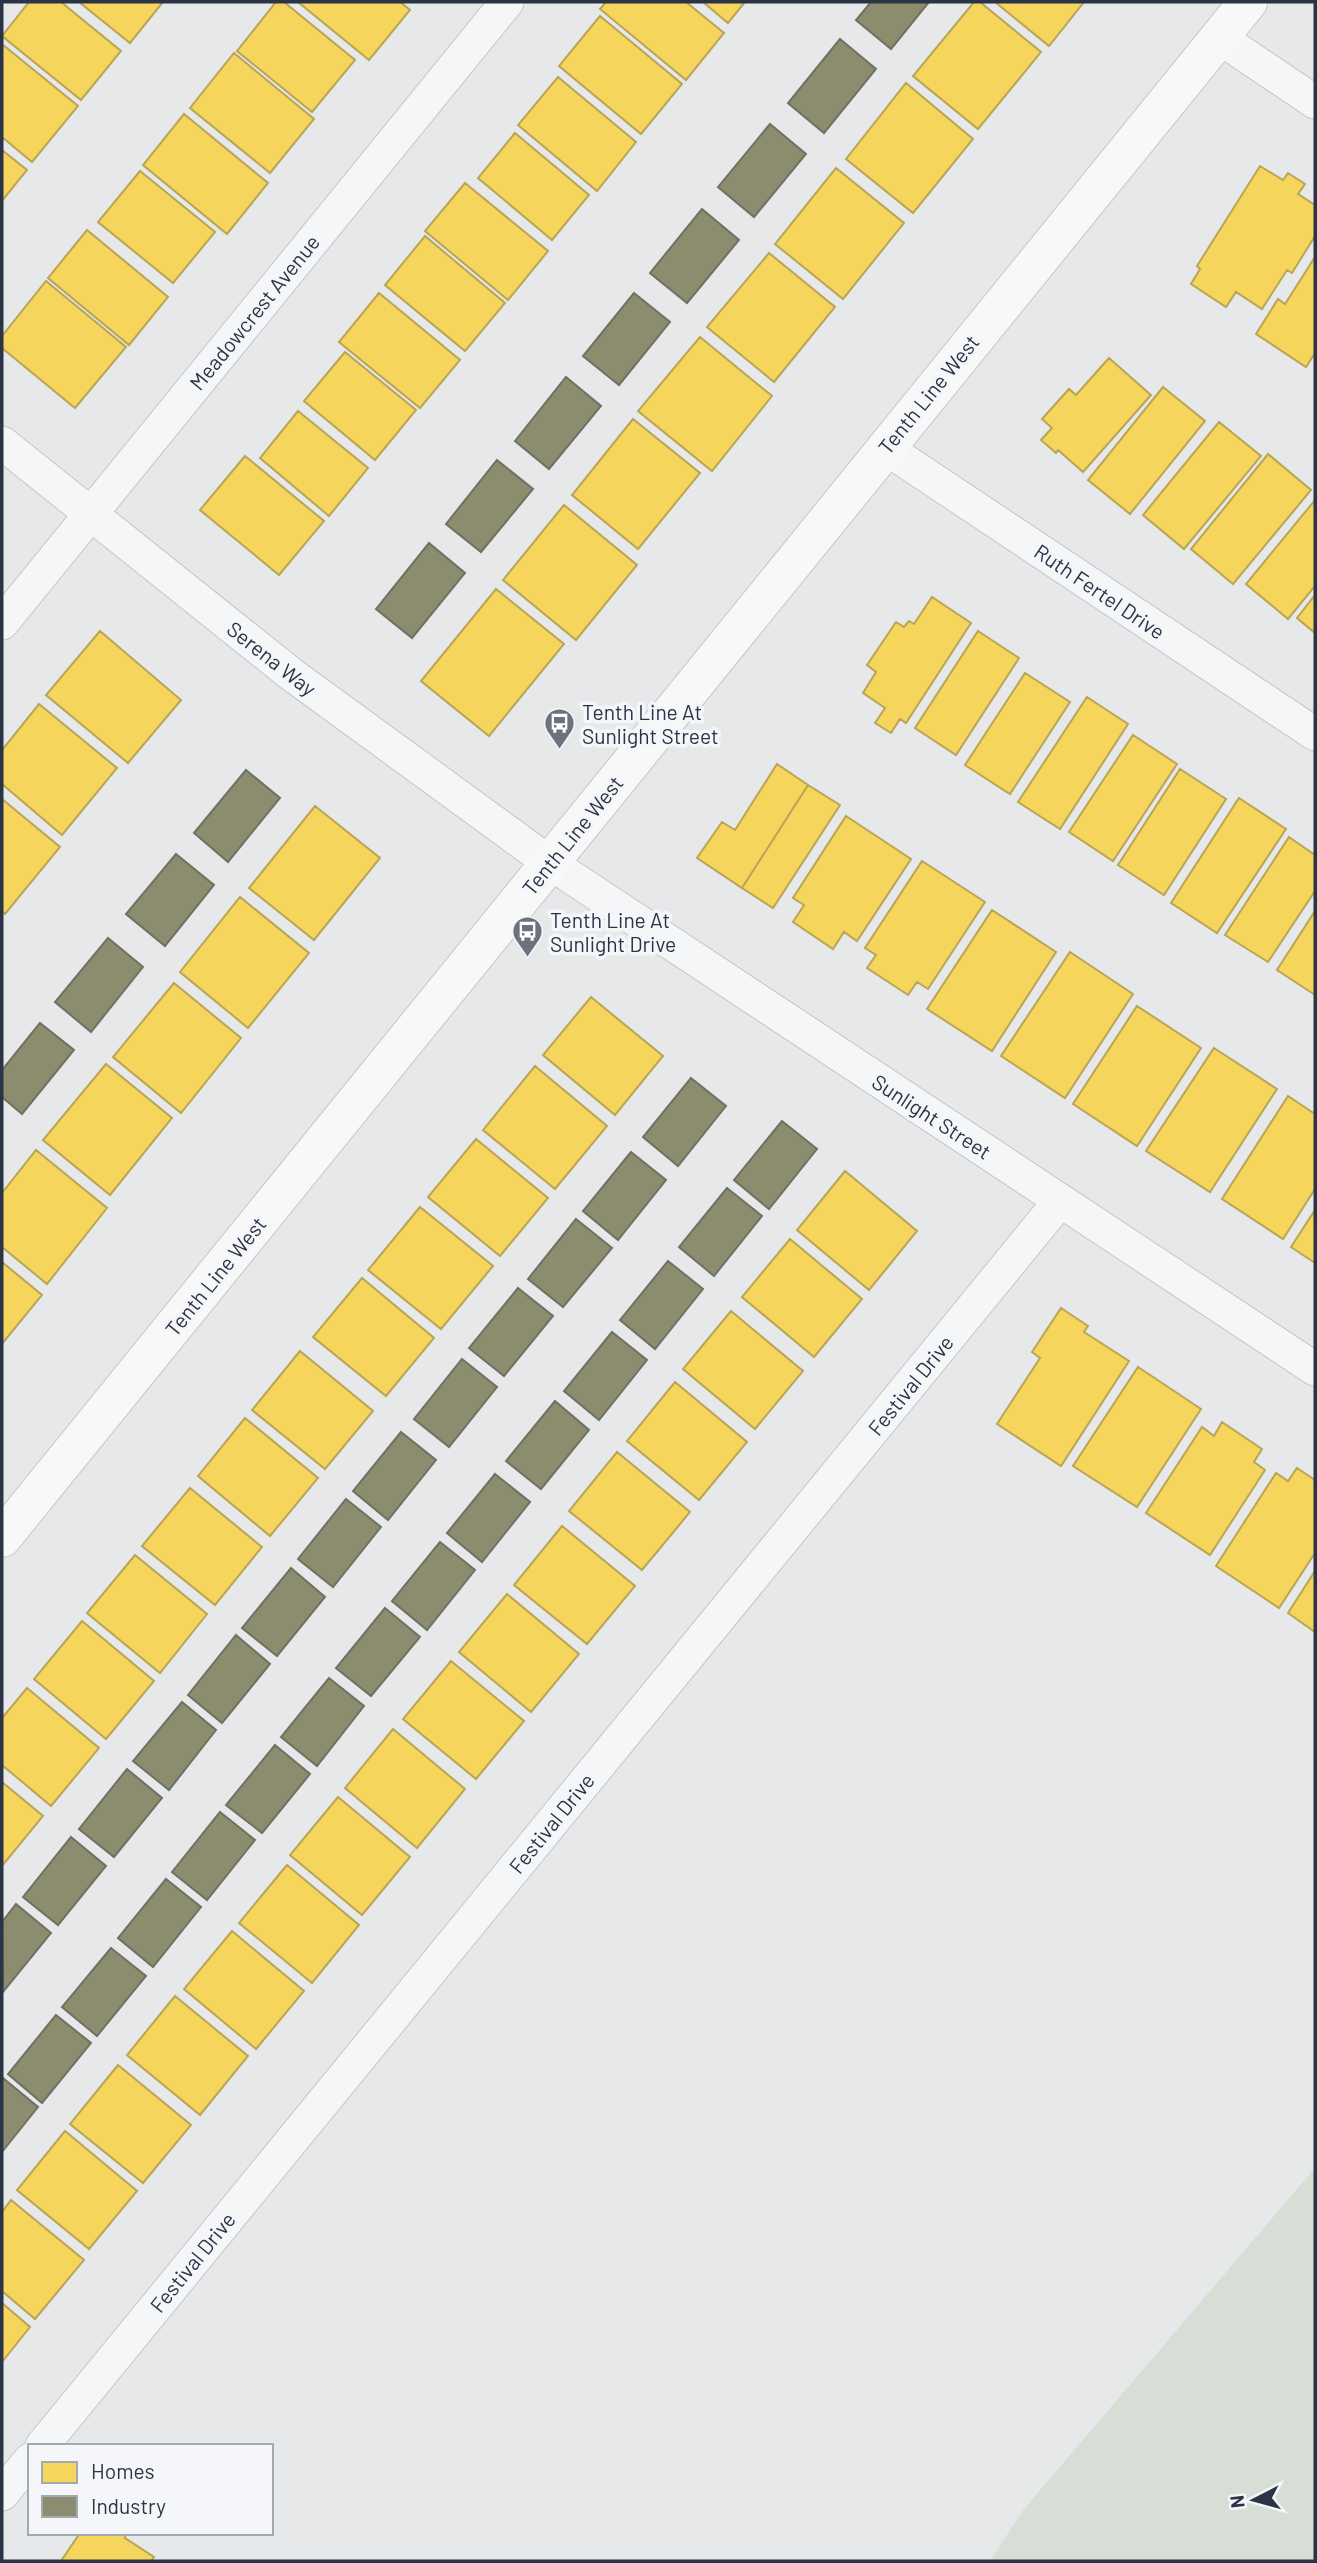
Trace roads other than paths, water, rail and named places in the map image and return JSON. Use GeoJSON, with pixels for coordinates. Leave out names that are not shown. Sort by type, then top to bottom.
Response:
{"type":"FeatureCollection","features":[{"type":"Feature","properties":{"kind":"street","name":"Meadowcrest Avenue"},"geometry":{"type":"LineString","coordinates":[[2,623],[507,2]]}},
{"type":"Feature","properties":{"kind":"street","name":"Tenth Line West"},"geometry":{"type":"LineString","coordinates":[[2,1538],[884,447],[1248,2]]}},
{"type":"Feature","properties":{"kind":"street"},"geometry":{"type":"LineString","coordinates":[[1220,38],[1315,102]]}},
{"type":"Feature","properties":{"kind":"street","name":"Serena Way"},"geometry":{"type":"LineString","coordinates":[[2,443],[291,674],[550,863]]}},
{"type":"Feature","properties":{"kind":"street","name":"Ruth Fertel Drive"},"geometry":{"type":"LineString","coordinates":[[884,447],[1315,734]]}},
{"type":"Feature","properties":{"kind":"street","name":"Sunlight Street"},"geometry":{"type":"LineString","coordinates":[[550,863],[1315,1369]]}},
{"type":"Feature","properties":{"kind":"street","name":"Festival Drive"},"geometry":{"type":"LineString","coordinates":[[44,2444],[1060,1201]]}},
{"type":"Feature","properties":{"kind":"street"},"geometry":{"type":"LineString","coordinates":[[2,2494],[28,2462]]}},
{"type":"Feature","properties":{"kind":"place","name":"Tenth Line At Sunlight Street"},"geometry":{"type":"Point","coordinates":[559,750]}},
{"type":"Feature","properties":{"kind":"place","name":"Tenth Line At Sunlight Drive"},"geometry":{"type":"Point","coordinates":[527,958]}}]}
